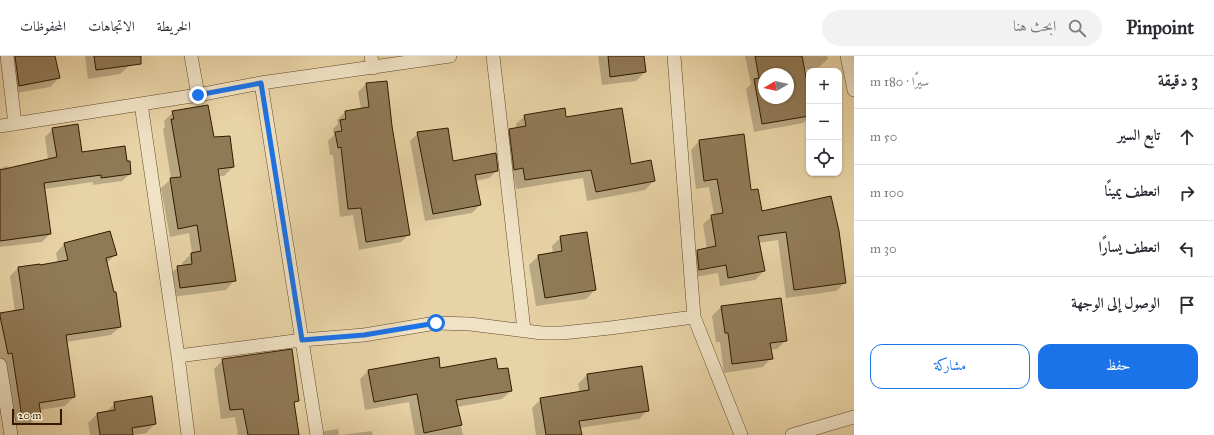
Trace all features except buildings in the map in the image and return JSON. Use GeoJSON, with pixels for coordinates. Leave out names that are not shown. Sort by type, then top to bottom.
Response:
{"type":"FeatureCollection","features":[{"type":"Feature","properties":{"kind":"street"},"geometry":{"type":"LineString","coordinates":[[7,56],[15,124]]}},
{"type":"Feature","properties":{"kind":"street"},"geometry":{"type":"LineString","coordinates":[[191,56],[198,95]]}},
{"type":"Feature","properties":{"kind":"street"},"geometry":{"type":"LineString","coordinates":[[0,126],[198,95],[372,62],[450,56]]}},
{"type":"Feature","properties":{"kind":"street"},"geometry":{"type":"LineString","coordinates":[[494,56],[524,330]]}},
{"type":"Feature","properties":{"kind":"street"},"geometry":{"type":"LineString","coordinates":[[674,56],[694,317],[741,435]]}},
{"type":"Feature","properties":{"kind":"street"},"geometry":{"type":"LineString","coordinates":[[847,56],[854,90]]}},
{"type":"Feature","properties":{"kind":"street"},"geometry":{"type":"LineString","coordinates":[[261,83],[317,435]]}},
{"type":"Feature","properties":{"kind":"street"},"geometry":{"type":"LineString","coordinates":[[141,104],[178,356],[188,435]]}},
{"type":"Feature","properties":{"kind":"street"},"geometry":{"type":"LineString","coordinates":[[178,356],[302,340],[364,335],[436,323],[470,324],[542,332],[562,332],[610,328],[694,317]]}},
{"type":"Feature","properties":{"kind":"street"},"geometry":{"type":"LineString","coordinates":[[0,365],[11,435]]}},
{"type":"Feature","properties":{"kind":"street"},"geometry":{"type":"LineString","coordinates":[[792,435],[817,431],[854,417]]}},
{"type":"Feature","properties":{"kind":"route"},"geometry":{"type":"LineString","coordinates":[[198,95],[261,83],[302,340],[364,335],[436,323]]}}]}
